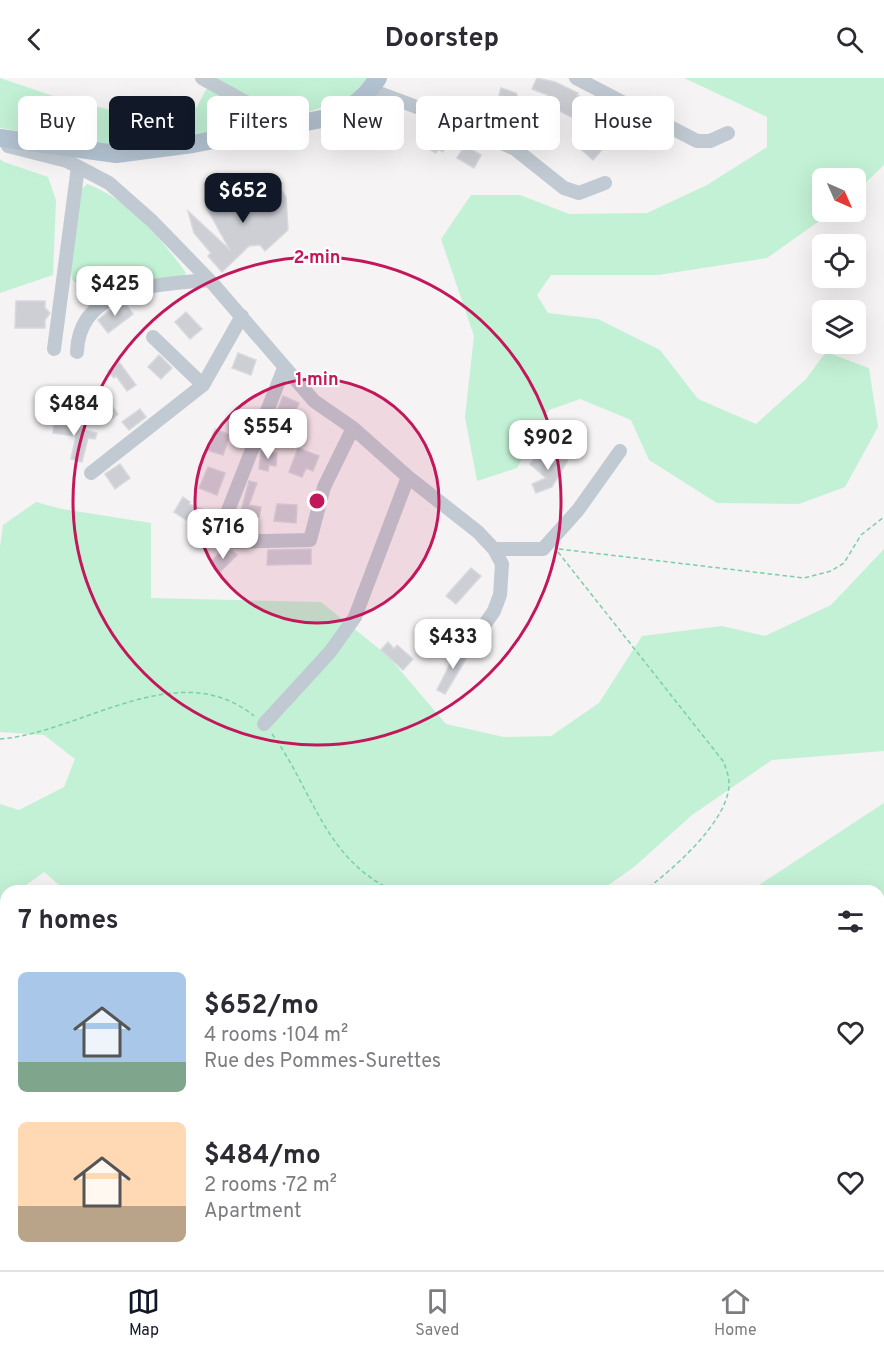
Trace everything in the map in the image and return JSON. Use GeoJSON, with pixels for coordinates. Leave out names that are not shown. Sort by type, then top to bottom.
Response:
{"type":"FeatureCollection","features":[{"type":"Feature","properties":{"kind":"main road"},"geometry":{"type":"LineString","coordinates":[[309,122],[332,117],[351,109],[374,84]]}},
{"type":"Feature","properties":{"kind":"main road"},"geometry":{"type":"LineString","coordinates":[[0,138],[116,154],[207,141]]}},
{"type":"Feature","properties":{"kind":"street"},"geometry":{"type":"LineString","coordinates":[[202,78],[235,96]]}},
{"type":"Feature","properties":{"kind":"street"},"geometry":{"type":"LineString","coordinates":[[576,78],[697,141],[710,141],[728,133]]}},
{"type":"Feature","properties":{"kind":"street"},"geometry":{"type":"LineString","coordinates":[[374,84],[515,149],[564,188],[579,193],[605,183]]}},
{"type":"Feature","properties":{"kind":"street"},"geometry":{"type":"LineString","coordinates":[[0,144],[67,161],[109,183],[152,221],[209,280],[315,401],[353,428],[408,477],[478,532],[494,549],[502,564],[500,595],[494,611],[483,627]]}},
{"type":"Feature","properties":{"kind":"street"},"geometry":{"type":"LineString","coordinates":[[54,349],[78,167]]}},
{"type":"Feature","properties":{"kind":"street"},"geometry":{"type":"LineString","coordinates":[[77,352],[81,328],[93,310],[108,298],[155,285],[209,280]]}},
{"type":"Feature","properties":{"kind":"street"},"geometry":{"type":"LineString","coordinates":[[91,473],[203,385],[242,316]]}},
{"type":"Feature","properties":{"kind":"street"},"geometry":{"type":"LineString","coordinates":[[153,337],[203,385]]}},
{"type":"Feature","properties":{"kind":"street"},"geometry":{"type":"LineString","coordinates":[[284,368],[222,525],[227,542],[310,540],[324,487],[353,428]]}},
{"type":"Feature","properties":{"kind":"street"},"geometry":{"type":"LineString","coordinates":[[494,549],[543,549],[578,510],[620,451]]}},
{"type":"Feature","properties":{"kind":"street"},"geometry":{"type":"LineString","coordinates":[[264,724],[330,652],[355,617],[408,477]]}},
{"type":"Feature","properties":{"kind":"path"},"geometry":{"type":"LineString","coordinates":[[652,885],[672,870],[692,850],[713,821],[726,800],[730,784],[728,775],[723,761],[556,549],[804,578],[831,571],[844,563],[861,535],[884,517]]}},
{"type":"Feature","properties":{"kind":"path"},"geometry":{"type":"LineString","coordinates":[[0,739],[64,726],[167,691],[222,698],[248,711],[264,724],[289,758],[310,803],[346,857],[367,877],[382,885]]}},
{"type":"Feature","properties":{"kind":"green space"},"geometry":{"type":"Polygon","coordinates":[[[0,78],[53,96],[18,96],[18,131],[0,128],[0,78]]]}},
{"type":"Feature","properties":{"kind":"green space"},"geometry":{"type":"Polygon","coordinates":[[[212,78],[368,78],[351,96],[321,96],[321,107],[309,112],[309,96],[207,96],[207,135],[195,138],[195,107],[212,78]]]}},
{"type":"Feature","properties":{"kind":"green space"},"geometry":{"type":"Polygon","coordinates":[[[684,78],[884,78],[884,165],[866,182],[866,168],[812,168],[812,222],[818,222],[767,258],[658,275],[551,275],[537,295],[548,313],[598,319],[660,350],[698,399],[756,424],[806,379],[825,354],[831,354],[869,368],[878,427],[845,487],[799,504],[717,503],[649,460],[631,420],[580,399],[549,410],[517,468],[477,481],[465,417],[474,336],[441,239],[471,195],[520,195],[569,214],[647,213],[707,185],[767,147],[767,117],[684,78]]]}},
{"type":"Feature","properties":{"kind":"green space"},"geometry":{"type":"Polygon","coordinates":[[[97,107],[109,109],[109,146],[97,144],[97,107]]]}},
{"type":"Feature","properties":{"kind":"green space"},"geometry":{"type":"Polygon","coordinates":[[[0,159],[48,177],[56,200],[53,275],[0,293],[0,159]]]}},
{"type":"Feature","properties":{"kind":"green space"},"geometry":{"type":"Polygon","coordinates":[[[87,184],[116,199],[154,233],[186,273],[179,283],[78,284],[72,280],[68,246],[82,189],[87,184]]]}},
{"type":"Feature","properties":{"kind":"green space"},"geometry":{"type":"Polygon","coordinates":[[[36,502],[62,509],[151,523],[151,598],[321,602],[388,656],[446,724],[504,737],[551,736],[599,703],[642,636],[722,626],[765,636],[831,605],[884,549],[884,751],[772,760],[692,815],[634,867],[608,885],[59,885],[44,872],[26,885],[0,885],[0,804],[19,810],[64,787],[75,759],[44,735],[0,732],[0,547],[3,525],[36,502]]]}},
{"type":"Feature","properties":{"kind":"green space"},"geometry":{"type":"Polygon","coordinates":[[[884,803],[884,885],[759,885],[884,803]]]}},
{"type":"Feature","properties":{"kind":"building"},"geometry":{"type":"Polygon","coordinates":[[[537,78],[555,82],[578,93],[579,96],[572,96],[572,117],[560,111],[560,96],[548,96],[532,89],[537,78]]]}},
{"type":"Feature","properties":{"kind":"building"},"geometry":{"type":"Polygon","coordinates":[[[501,88],[516,93],[517,96],[501,96],[499,95],[501,88]]]}},
{"type":"Feature","properties":{"kind":"building"},"geometry":{"type":"Polygon","coordinates":[[[462,150],[473,150],[481,155],[474,168],[457,158],[462,150]]]}},
{"type":"Feature","properties":{"kind":"building"},"geometry":{"type":"Polygon","coordinates":[[[582,150],[602,150],[593,160],[582,150]]]}},
{"type":"Feature","properties":{"kind":"building"},"geometry":{"type":"Polygon","coordinates":[[[282,191],[286,197],[288,230],[265,251],[260,245],[249,246],[222,272],[208,256],[211,253],[194,233],[188,211],[230,250],[206,207],[213,207],[213,199],[229,198],[229,194],[282,191]]]}},
{"type":"Feature","properties":{"kind":"building"},"geometry":{"type":"Polygon","coordinates":[[[16,301],[45,301],[45,308],[50,313],[45,320],[45,328],[15,328],[16,301]]]}},
{"type":"Feature","properties":{"kind":"building"},"geometry":{"type":"Polygon","coordinates":[[[125,303],[133,314],[108,333],[98,320],[111,309],[125,303]]]}},
{"type":"Feature","properties":{"kind":"building"},"geometry":{"type":"Polygon","coordinates":[[[186,312],[202,329],[190,339],[175,322],[186,312]]]}},
{"type":"Feature","properties":{"kind":"building"},"geometry":{"type":"Polygon","coordinates":[[[238,353],[256,360],[251,375],[232,368],[238,353]]]}},
{"type":"Feature","properties":{"kind":"building"},"geometry":{"type":"Polygon","coordinates":[[[159,355],[172,368],[161,379],[148,367],[159,355]]]}},
{"type":"Feature","properties":{"kind":"building"},"geometry":{"type":"Polygon","coordinates":[[[119,362],[136,385],[127,391],[116,376],[114,378],[108,371],[119,362]]]}},
{"type":"Feature","properties":{"kind":"building"},"geometry":{"type":"Polygon","coordinates":[[[283,396],[299,403],[292,422],[275,416],[283,396]]]}},
{"type":"Feature","properties":{"kind":"building"},"geometry":{"type":"Polygon","coordinates":[[[98,397],[105,405],[109,402],[118,414],[109,421],[91,402],[98,397]]]}},
{"type":"Feature","properties":{"kind":"building"},"geometry":{"type":"Polygon","coordinates":[[[140,409],[146,417],[129,430],[122,422],[140,409]]]}},
{"type":"Feature","properties":{"kind":"building"},"geometry":{"type":"Polygon","coordinates":[[[55,415],[66,416],[64,425],[97,433],[95,439],[88,438],[82,462],[71,459],[76,436],[53,433],[55,415]]]}},
{"type":"Feature","properties":{"kind":"building"},"geometry":{"type":"Polygon","coordinates":[[[215,429],[230,435],[223,455],[207,450],[215,429]]]}},
{"type":"Feature","properties":{"kind":"building"},"geometry":{"type":"Polygon","coordinates":[[[298,448],[319,456],[313,471],[306,468],[302,477],[289,472],[298,448]]]}},
{"type":"Feature","properties":{"kind":"building"},"geometry":{"type":"Polygon","coordinates":[[[261,451],[277,453],[276,466],[269,465],[268,471],[259,469],[261,451]]]}},
{"type":"Feature","properties":{"kind":"building"},"geometry":{"type":"Polygon","coordinates":[[[540,452],[554,464],[560,455],[568,460],[552,487],[536,493],[532,484],[546,478],[530,464],[540,452]]]}},
{"type":"Feature","properties":{"kind":"building"},"geometry":{"type":"Polygon","coordinates":[[[120,464],[130,478],[115,489],[105,474],[120,464]]]}},
{"type":"Feature","properties":{"kind":"building"},"geometry":{"type":"Polygon","coordinates":[[[208,467],[225,473],[217,495],[199,488],[208,467]]]}},
{"type":"Feature","properties":{"kind":"building"},"geometry":{"type":"Polygon","coordinates":[[[249,481],[257,483],[249,505],[261,507],[259,517],[254,517],[253,521],[239,519],[249,481]]]}},
{"type":"Feature","properties":{"kind":"building"},"geometry":{"type":"Polygon","coordinates":[[[183,497],[190,502],[189,504],[209,512],[202,530],[188,525],[189,522],[174,512],[183,497]]]}},
{"type":"Feature","properties":{"kind":"building"},"geometry":{"type":"Polygon","coordinates":[[[277,504],[297,505],[296,523],[274,521],[277,504]]]}},
{"type":"Feature","properties":{"kind":"building"},"geometry":{"type":"Polygon","coordinates":[[[311,549],[311,564],[267,565],[268,550],[311,549]]]}},
{"type":"Feature","properties":{"kind":"building"},"geometry":{"type":"Polygon","coordinates":[[[222,550],[233,551],[237,555],[219,573],[210,563],[222,550]]]}},
{"type":"Feature","properties":{"kind":"building"},"geometry":{"type":"Polygon","coordinates":[[[471,568],[481,576],[456,604],[446,596],[471,568]]]}},
{"type":"Feature","properties":{"kind":"building"},"geometry":{"type":"Polygon","coordinates":[[[388,642],[394,649],[397,645],[413,659],[403,670],[381,650],[388,642]]]}},
{"type":"Feature","properties":{"kind":"building"},"geometry":{"type":"Polygon","coordinates":[[[458,648],[469,654],[445,694],[437,690],[458,648]]]}}]}
